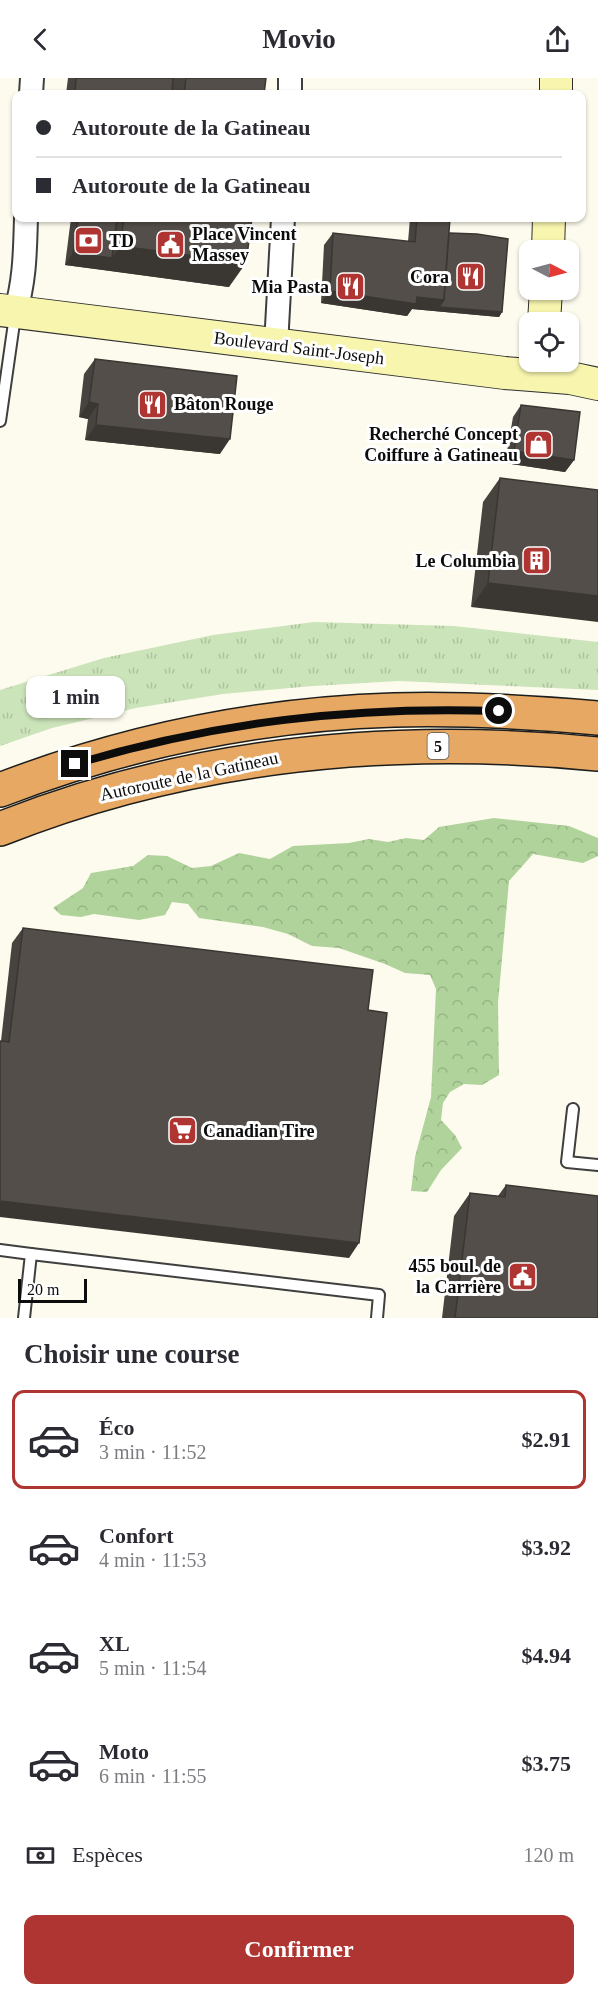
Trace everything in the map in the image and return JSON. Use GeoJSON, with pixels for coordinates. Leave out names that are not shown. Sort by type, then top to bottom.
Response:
{"type":"FeatureCollection","features":[{"type":"Feature","properties":{"kind":"highway","name":"Autoroute de la Gatineau"},"geometry":{"type":"LineString","coordinates":[[0,790],[75,764],[146,744],[220,729],[301,717],[372,711],[453,710],[509,711],[598,718]]}},
{"type":"Feature","properties":{"kind":"highway","name":"Autoroute de la Gatineau"},"geometry":{"type":"LineString","coordinates":[[0,829],[117,789],[194,771],[279,756],[417,746],[508,747],[598,754]]}},
{"type":"Feature","properties":{"kind":"main road"},"geometry":{"type":"LineString","coordinates":[[548,240],[549,222]]}},
{"type":"Feature","properties":{"kind":"main road","name":"Boulevard Saint-Joseph"},"geometry":{"type":"LineString","coordinates":[[8,312],[276,345],[519,367]]}},
{"type":"Feature","properties":{"kind":"main road","name":"Boulevard Saint-Joseph"},"geometry":{"type":"LineString","coordinates":[[551,372],[598,384]]}},
{"type":"Feature","properties":{"kind":"street"},"geometry":{"type":"LineString","coordinates":[[8,312],[21,293],[26,222]]}},
{"type":"Feature","properties":{"kind":"street"},"geometry":{"type":"LineString","coordinates":[[276,345],[283,222]]}},
{"type":"Feature","properties":{"kind":"lane"},"geometry":{"type":"LineString","coordinates":[[0,421],[8,312]]}},
{"type":"Feature","properties":{"kind":"lane"},"geometry":{"type":"LineString","coordinates":[[573,1109],[567,1162],[598,1165]]}},
{"type":"Feature","properties":{"kind":"lane"},"geometry":{"type":"LineString","coordinates":[[0,1250],[379,1295],[377,1318]]}},
{"type":"Feature","properties":{"kind":"lane"},"geometry":{"type":"LineString","coordinates":[[24,1318],[31,1254]]}},
{"type":"Feature","properties":{"kind":"green space"},"geometry":{"type":"Polygon","coordinates":[[[314,622],[454,626],[598,642],[598,690],[399,681],[223,694],[136,708],[52,728],[0,746],[0,690],[104,658],[213,635],[314,622]]]}},
{"type":"Feature","properties":{"kind":"green space"},"geometry":{"type":"Polygon","coordinates":[[[494,818],[569,826],[598,838],[598,856],[583,863],[533,854],[509,881],[498,1003],[499,1075],[482,1085],[464,1084],[450,1092],[443,1103],[441,1120],[455,1135],[462,1148],[441,1170],[427,1192],[411,1191],[415,1157],[431,1097],[436,989],[430,975],[405,973],[339,948],[312,946],[288,934],[263,927],[199,918],[188,904],[172,902],[165,915],[139,920],[94,914],[81,917],[61,915],[53,908],[83,888],[91,873],[133,866],[148,855],[167,856],[192,868],[211,866],[239,853],[270,859],[293,846],[349,843],[369,839],[388,842],[406,838],[424,840],[439,827],[494,818]]]}},
{"type":"Feature","properties":{"kind":"building"},"geometry":{"type":"Polygon","coordinates":[[[76,78],[173,78],[172,90],[75,90],[76,78]]]}},
{"type":"Feature","properties":{"kind":"building"},"geometry":{"type":"Polygon","coordinates":[[[186,78],[266,78],[264,90],[184,90],[186,78]]]}},
{"type":"Feature","properties":{"kind":"building"},"geometry":{"type":"Polygon","coordinates":[[[77,222],[116,222],[112,258],[73,253],[77,222]]]}},
{"type":"Feature","properties":{"kind":"building"},"geometry":{"type":"Polygon","coordinates":[[[123,222],[251,222],[246,263],[120,246],[123,222]]]}},
{"type":"Feature","properties":{"kind":"building"},"geometry":{"type":"Polygon","coordinates":[[[417,222],[450,222],[444,300],[417,297],[416,304],[330,291],[333,233],[415,242],[417,222]]]}},
{"type":"Feature","properties":{"kind":"building","name":"Cora"},"geometry":{"type":"Polygon","coordinates":[[[449,233],[477,234],[508,239],[502,312],[439,307],[444,300],[449,233]]]}},
{"type":"Feature","properties":{"kind":"building","name":"Bâton Rouge"},"geometry":{"type":"Polygon","coordinates":[[[95,359],[237,376],[230,439],[96,425],[98,404],[89,402],[95,359]]]}},
{"type":"Feature","properties":{"kind":"building","name":"Recherché Concept Coiffure à Gatineau"},"geometry":{"type":"Polygon","coordinates":[[[521,405],[580,412],[574,460],[514,451],[521,405]]]}},
{"type":"Feature","properties":{"kind":"building","name":"Le Columbia"},"geometry":{"type":"Polygon","coordinates":[[[500,478],[598,490],[598,596],[488,583],[500,478]]]}},
{"type":"Feature","properties":{"kind":"building","name":"Canadian Tire"},"geometry":{"type":"Polygon","coordinates":[[[23,928],[373,970],[368,1010],[387,1013],[359,1243],[0,1201],[0,1041],[9,1042],[23,928]]]}},
{"type":"Feature","properties":{"kind":"building","name":"455 boul. de la Carrière"},"geometry":{"type":"Polygon","coordinates":[[[506,1185],[598,1196],[598,1318],[455,1318],[470,1193],[505,1197],[506,1185]]]}},
{"type":"Feature","properties":{"kind":"place","name":"TD"},"geometry":{"type":"Point","coordinates":[88,241]}},
{"type":"Feature","properties":{"kind":"place","name":"Place Vincent Massey"},"geometry":{"type":"Point","coordinates":[171,244]}},
{"type":"Feature","properties":{"kind":"place","name":"Cora"},"geometry":{"type":"Point","coordinates":[470,277]}},
{"type":"Feature","properties":{"kind":"place","name":"Mia Pasta"},"geometry":{"type":"Point","coordinates":[350,287]}},
{"type":"Feature","properties":{"kind":"place","name":"Bâton Rouge"},"geometry":{"type":"Point","coordinates":[153,404]}},
{"type":"Feature","properties":{"kind":"place","name":"Recherché Concept Coiffure à Gatineau"},"geometry":{"type":"Point","coordinates":[539,444]}},
{"type":"Feature","properties":{"kind":"place","name":"Le Columbia"},"geometry":{"type":"Point","coordinates":[537,561]}},
{"type":"Feature","properties":{"kind":"place","name":"Canadian Tire"},"geometry":{"type":"Point","coordinates":[182,1131]}},
{"type":"Feature","properties":{"kind":"place","name":"455 boul. de la Carrière"},"geometry":{"type":"Point","coordinates":[522,1276]}},
{"type":"Feature","properties":{"kind":"route"},"geometry":{"type":"LineString","coordinates":[[75,764],[146,744],[197,733],[301,717],[394,710],[499,711]]}}]}
